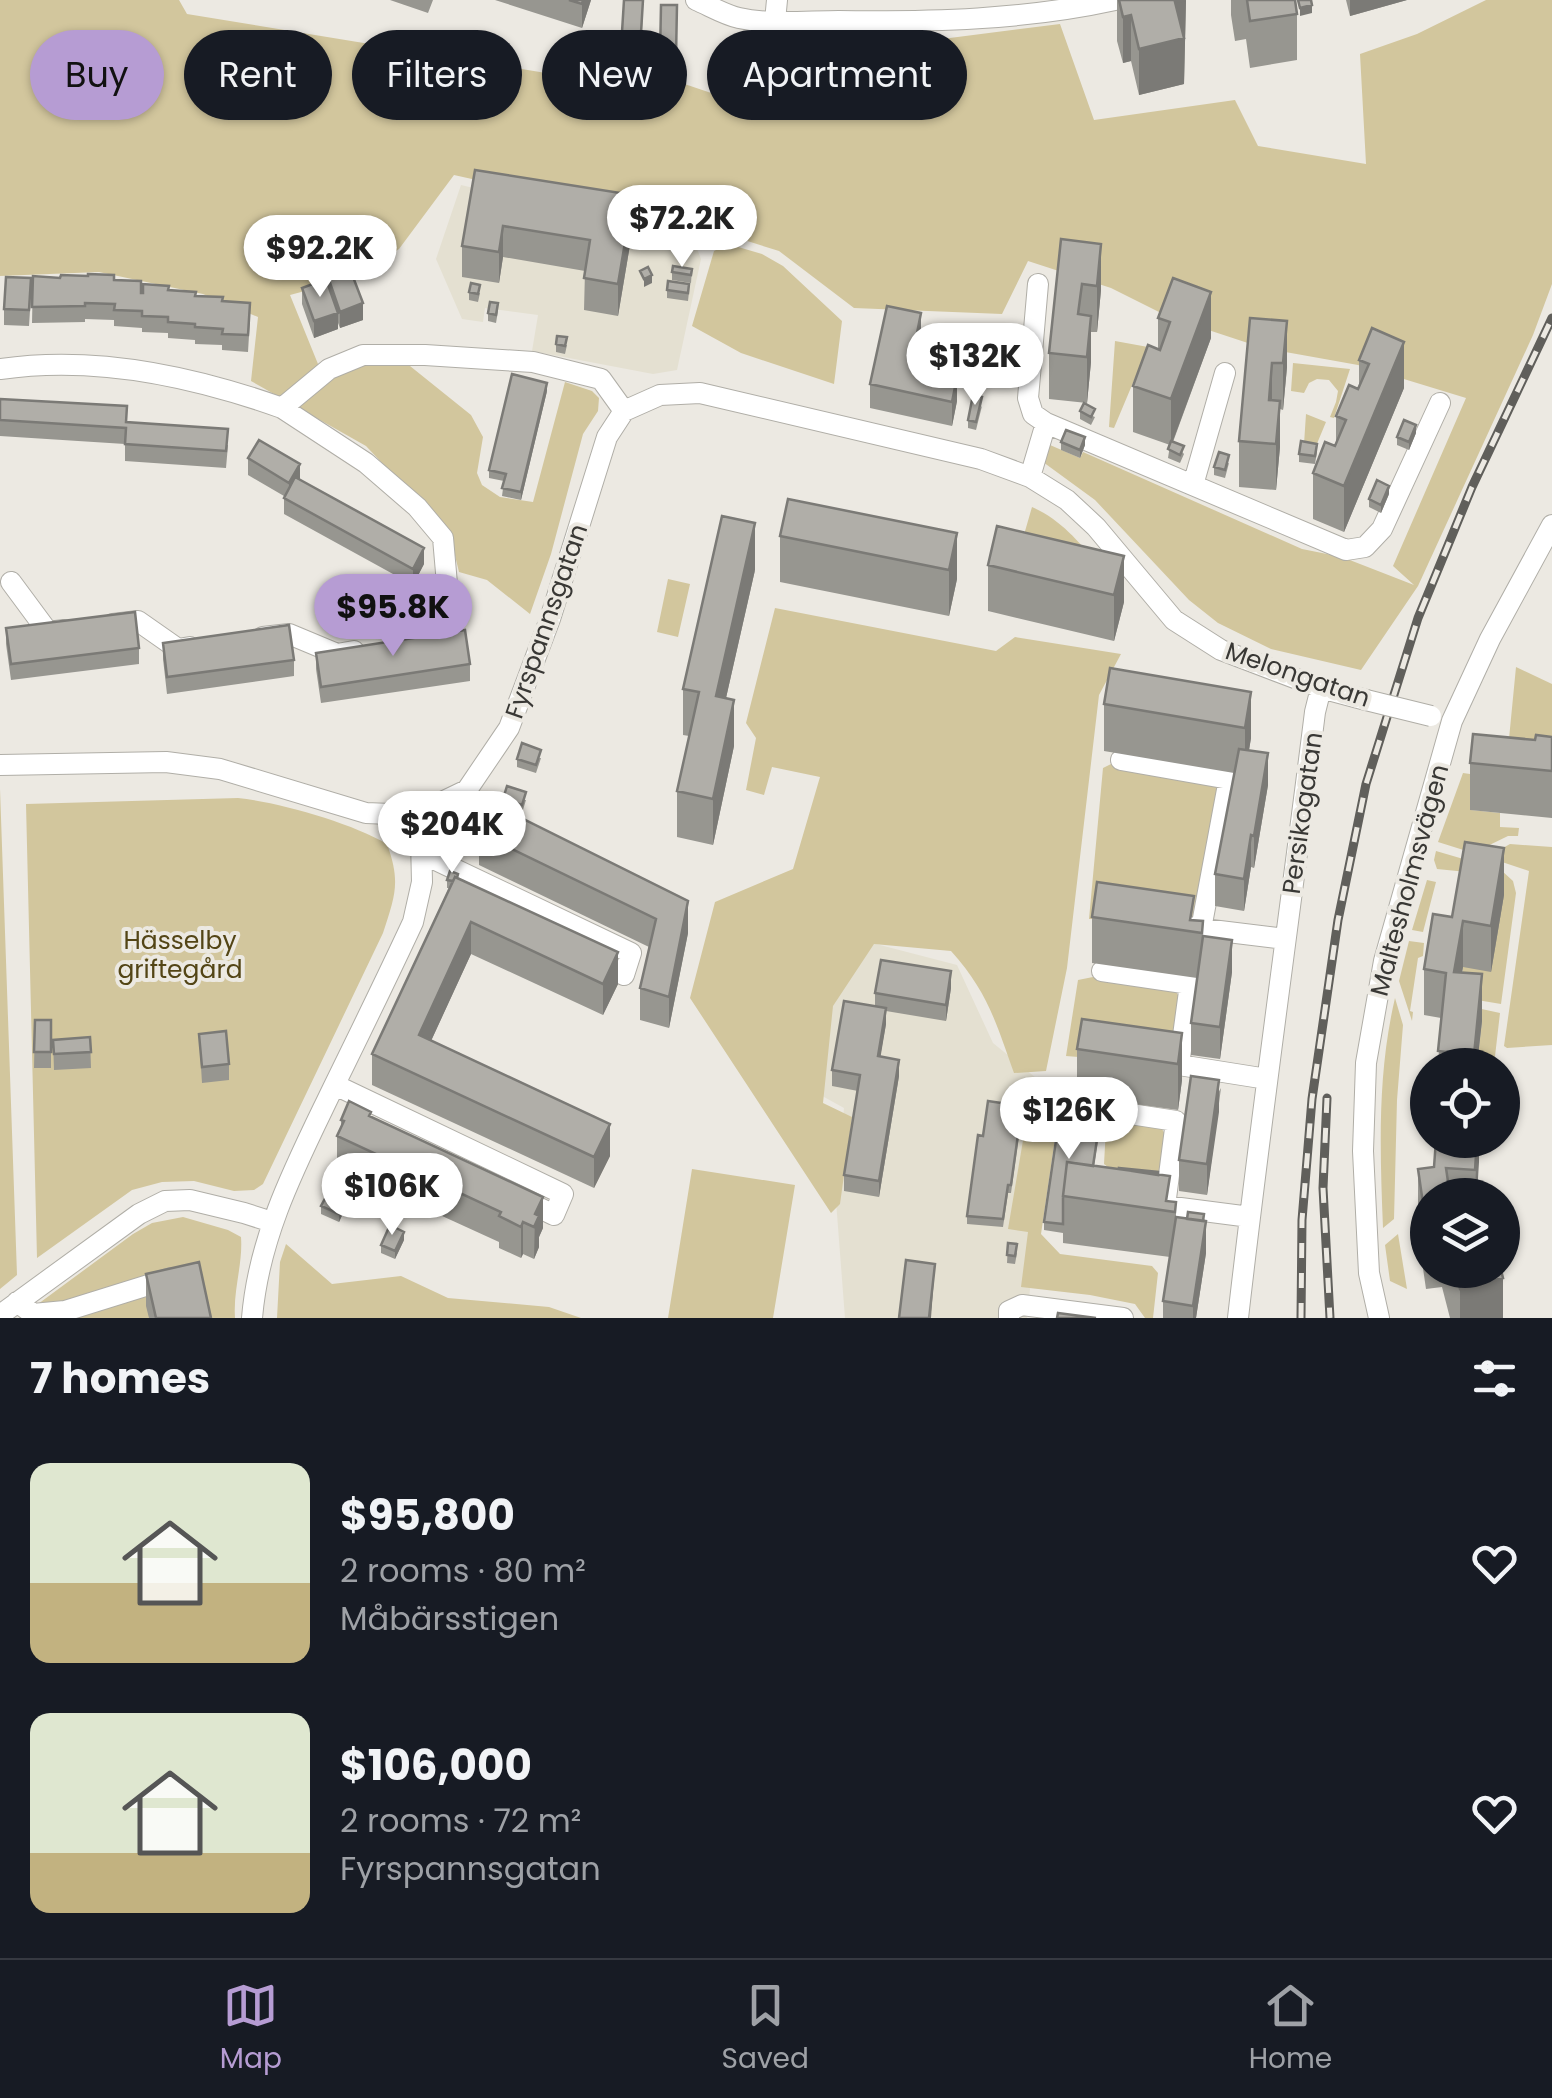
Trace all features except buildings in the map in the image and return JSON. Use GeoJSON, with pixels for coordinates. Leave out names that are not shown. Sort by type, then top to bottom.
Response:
{"type":"FeatureCollection","features":[{"type":"Feature","properties":{"kind":"street"},"geometry":{"type":"LineString","coordinates":[[696,0],[738,18],[776,10],[920,22],[1004,9],[1115,0]]}},
{"type":"Feature","properties":{"kind":"street"},"geometry":{"type":"LineString","coordinates":[[1038,284],[1028,398],[1033,414],[1346,550],[1365,546],[1382,529],[1440,403]]}},
{"type":"Feature","properties":{"kind":"street"},"geometry":{"type":"LineString","coordinates":[[282,408],[328,369],[363,356],[425,354],[532,362],[600,378],[624,411]]}},
{"type":"Feature","properties":{"kind":"street"},"geometry":{"type":"LineString","coordinates":[[0,369],[37,364],[146,370],[249,396],[282,408],[366,463],[416,507],[443,538],[449,607],[444,635],[408,642]]}},
{"type":"Feature","properties":{"kind":"street"},"geometry":{"type":"LineString","coordinates":[[1194,485],[1225,372]]}},
{"type":"Feature","properties":{"kind":"street","name":"Melongatan"},"geometry":{"type":"LineString","coordinates":[[624,411],[660,395],[700,393],[980,459],[1030,477],[1067,500],[1096,527],[1174,620],[1221,650],[1322,688],[1441,718]]}},
{"type":"Feature","properties":{"kind":"street","name":"Fyrspannsgatan"},"geometry":{"type":"LineString","coordinates":[[415,814],[468,790],[509,728],[550,619],[607,437],[624,411]]}},
{"type":"Feature","properties":{"kind":"street"},"geometry":{"type":"LineString","coordinates":[[1030,477],[1046,422]]}},
{"type":"Feature","properties":{"kind":"street","name":"Maltesholmsvägen"},"geometry":{"type":"LineString","coordinates":[[1378,1318],[1369,1273],[1364,1168],[1366,1063],[1384,961],[1441,718],[1490,639],[1552,525]]}},
{"type":"Feature","properties":{"kind":"street"},"geometry":{"type":"LineString","coordinates":[[4,579],[48,632],[138,621],[178,649],[215,644]]}},
{"type":"Feature","properties":{"kind":"street"},"geometry":{"type":"LineString","coordinates":[[252,639],[289,634],[337,654],[372,648]]}},
{"type":"Feature","properties":{"kind":"street","name":"Persikogatan"},"geometry":{"type":"LineString","coordinates":[[1238,1318],[1285,939],[1322,688]]}},
{"type":"Feature","properties":{"kind":"street"},"geometry":{"type":"LineString","coordinates":[[1121,760],[1229,779],[1201,929]]}},
{"type":"Feature","properties":{"kind":"street"},"geometry":{"type":"LineString","coordinates":[[0,765],[181,764],[220,769],[366,813],[415,814],[431,886],[335,1085],[334,1109],[283,1194],[255,1284],[252,1318]]}},
{"type":"Feature","properties":{"kind":"street"},"geometry":{"type":"LineString","coordinates":[[421,853],[631,954],[624,975],[574,952]]}},
{"type":"Feature","properties":{"kind":"street"},"geometry":{"type":"LineString","coordinates":[[1163,924],[1285,939]]}},
{"type":"Feature","properties":{"kind":"street"},"geometry":{"type":"LineString","coordinates":[[1102,970],[1190,984],[1170,1064],[1267,1079]]}},
{"type":"Feature","properties":{"kind":"street"},"geometry":{"type":"LineString","coordinates":[[335,1085],[563,1194],[554,1215],[501,1190]]}},
{"type":"Feature","properties":{"kind":"street"},"geometry":{"type":"LineString","coordinates":[[1098,1109],[1176,1121],[1156,1205],[1250,1217]]}},
{"type":"Feature","properties":{"kind":"street"},"geometry":{"type":"LineString","coordinates":[[8,1309],[138,1214],[164,1201],[190,1200],[272,1222]]}},
{"type":"Feature","properties":{"kind":"street"},"geometry":{"type":"LineString","coordinates":[[8,1309],[33,1314],[66,1311],[179,1276]]}},
{"type":"Feature","properties":{"kind":"street"},"geometry":{"type":"LineString","coordinates":[[1008,1318],[1009,1311],[1022,1306],[1123,1318]]}},
{"type":"Feature","properties":{"kind":"shaded area"},"geometry":{"type":"Polygon","coordinates":[[[461,185],[694,241],[701,259],[677,370],[653,374],[532,351],[538,315],[485,308],[483,322],[462,319],[436,259],[461,185]]]}},
{"type":"Feature","properties":{"kind":"shaded area"},"geometry":{"type":"Polygon","coordinates":[[[803,925],[957,965],[993,1043],[1051,1090],[1027,1318],[845,1318],[836,1201],[844,1108],[795,1081],[803,925]]]}},
{"type":"Feature","properties":{"kind":"green space"},"geometry":{"type":"Polygon","coordinates":[[[0,0],[179,0],[187,14],[284,30],[184,30],[184,120],[332,120],[332,38],[352,41],[352,120],[522,120],[522,69],[542,72],[542,120],[687,120],[687,85],[707,92],[707,120],[967,120],[967,36],[1060,24],[1094,120],[1235,100],[1258,146],[1366,164],[1360,54],[1417,34],[1486,0],[1552,0],[1552,284],[1533,335],[1418,586],[1361,670],[1271,649],[1218,623],[1189,600],[1095,500],[1043,462],[1050,445],[1080,458],[1083,452],[1302,549],[1342,557],[1414,585],[1393,566],[1466,398],[1358,365],[1263,348],[1169,317],[1111,288],[1028,261],[1002,314],[854,308],[779,251],[741,239],[454,175],[399,249],[357,277],[290,295],[318,364],[410,366],[471,415],[483,437],[477,473],[482,485],[500,497],[533,502],[565,382],[592,391],[599,398],[598,411],[583,434],[551,554],[530,614],[487,580],[459,572],[450,535],[366,446],[251,381],[258,317],[203,294],[99,272],[0,276],[0,0]]]}},
{"type":"Feature","properties":{"kind":"green space"},"geometry":{"type":"Polygon","coordinates":[[[728,244],[762,254],[783,266],[842,321],[834,384],[741,353],[692,326],[714,251],[728,244]]]}},
{"type":"Feature","properties":{"kind":"green space"},"geometry":{"type":"Polygon","coordinates":[[[1115,341],[1148,347],[1114,428],[1109,427],[1115,341]]]}},
{"type":"Feature","properties":{"kind":"green space"},"geometry":{"type":"Polygon","coordinates":[[[1293,363],[1350,369],[1334,418],[1330,417],[1338,391],[1329,380],[1317,379],[1309,383],[1304,393],[1291,391],[1293,363]]]}},
{"type":"Feature","properties":{"kind":"green space"},"geometry":{"type":"Polygon","coordinates":[[[1306,414],[1326,422],[1316,446],[1304,444],[1306,414]]]}},
{"type":"Feature","properties":{"kind":"green space"},"geometry":{"type":"Polygon","coordinates":[[[1032,507],[1060,524],[1098,564],[1019,552],[1032,507]]]}},
{"type":"Feature","properties":{"kind":"green space"},"geometry":{"type":"Polygon","coordinates":[[[668,579],[690,584],[678,637],[657,632],[668,579]]]}},
{"type":"Feature","properties":{"kind":"green space"},"geometry":{"type":"Polygon","coordinates":[[[775,608],[996,651],[1015,637],[1121,654],[1099,695],[1067,968],[1046,1071],[1014,1073],[982,994],[951,951],[874,944],[833,1006],[823,1103],[852,1117],[840,1204],[831,1213],[690,998],[715,902],[793,869],[820,777],[772,767],[764,795],[746,790],[756,738],[746,723],[775,608]]]}},
{"type":"Feature","properties":{"kind":"green space"},"geometry":{"type":"Polygon","coordinates":[[[1516,667],[1552,684],[1552,753],[1508,749],[1516,667]]]}},
{"type":"Feature","properties":{"kind":"green space"},"geometry":{"type":"Polygon","coordinates":[[[1113,763],[1216,786],[1220,797],[1198,919],[1089,919],[1103,768],[1113,763]]]}},
{"type":"Feature","properties":{"kind":"green space"},"geometry":{"type":"Polygon","coordinates":[[[1463,773],[1484,776],[1471,810],[1500,813],[1500,827],[1519,828],[1518,836],[1508,836],[1473,853],[1438,842],[1463,773]]]}},
{"type":"Feature","properties":{"kind":"green space"},"geometry":{"type":"Polygon","coordinates":[[[0,789],[17,1275],[0,1289],[0,789]]]}},
{"type":"Feature","properties":{"kind":"green space","name":"Hässelby griftegård"},"geometry":{"type":"Polygon","coordinates":[[[238,798],[314,815],[387,844],[395,889],[383,933],[263,1184],[254,1190],[234,1191],[194,1181],[162,1182],[132,1190],[37,1258],[26,804],[238,798]]]}},
{"type":"Feature","properties":{"kind":"green space"},"geometry":{"type":"Polygon","coordinates":[[[1510,844],[1552,847],[1552,1045],[1504,1046],[1529,871],[1487,857],[1510,844]]]}},
{"type":"Feature","properties":{"kind":"green space"},"geometry":{"type":"Polygon","coordinates":[[[1436,851],[1501,870],[1513,881],[1516,893],[1501,1004],[1477,1000],[1460,987],[1467,872],[1437,869],[1436,851]]]}},
{"type":"Feature","properties":{"kind":"green space"},"geometry":{"type":"Polygon","coordinates":[[[1427,880],[1436,882],[1423,932],[1412,930],[1427,880]]]}},
{"type":"Feature","properties":{"kind":"green space"},"geometry":{"type":"Polygon","coordinates":[[[1409,941],[1424,943],[1423,956],[1418,958],[1412,1021],[1399,981],[1409,941]]]}},
{"type":"Feature","properties":{"kind":"green space"},"geometry":{"type":"Polygon","coordinates":[[[1103,975],[1173,987],[1181,1010],[1174,1053],[1066,1056],[1078,980],[1103,975]]]}},
{"type":"Feature","properties":{"kind":"green space"},"geometry":{"type":"Polygon","coordinates":[[[1395,998],[1403,1025],[1394,1219],[1383,1228],[1383,1084],[1395,998]]]}},
{"type":"Feature","properties":{"kind":"green space"},"geometry":{"type":"Polygon","coordinates":[[[1477,1008],[1500,1013],[1496,1048],[1479,1048],[1482,1021],[1477,1008]]]}},
{"type":"Feature","properties":{"kind":"green space"},"geometry":{"type":"Polygon","coordinates":[[[1028,1111],[1152,1122],[1161,1127],[1168,1140],[1161,1190],[1119,1176],[1104,1164],[1106,1128],[1057,1125],[1041,1234],[1060,1254],[1152,1266],[1158,1273],[1153,1318],[1145,1318],[1135,1304],[1021,1287],[1028,1232],[1008,1229],[1028,1111]]]}},
{"type":"Feature","properties":{"kind":"green space"},"geometry":{"type":"Polygon","coordinates":[[[692,1169],[795,1185],[773,1318],[668,1318],[692,1169]]]}},
{"type":"Feature","properties":{"kind":"green space"},"geometry":{"type":"Polygon","coordinates":[[[183,1217],[241,1237],[235,1318],[19,1318],[133,1234],[152,1223],[183,1217]]]}},
{"type":"Feature","properties":{"kind":"green space"},"geometry":{"type":"Polygon","coordinates":[[[1398,1234],[1407,1289],[1390,1281],[1385,1245],[1398,1234]]]}},
{"type":"Feature","properties":{"kind":"green space"},"geometry":{"type":"Polygon","coordinates":[[[286,1244],[332,1284],[401,1276],[448,1298],[549,1307],[581,1318],[277,1318],[280,1262],[286,1244]]]}},
{"type":"Feature","properties":{"kind":"railway"},"geometry":{"type":"LineString","coordinates":[[1301,1318],[1302,1220],[1312,1099],[1338,920],[1366,784],[1418,618],[1472,487],[1552,318]]}},
{"type":"Feature","properties":{"kind":"railway"},"geometry":{"type":"LineString","coordinates":[[1327,1098],[1323,1188],[1330,1318]]}}]}
